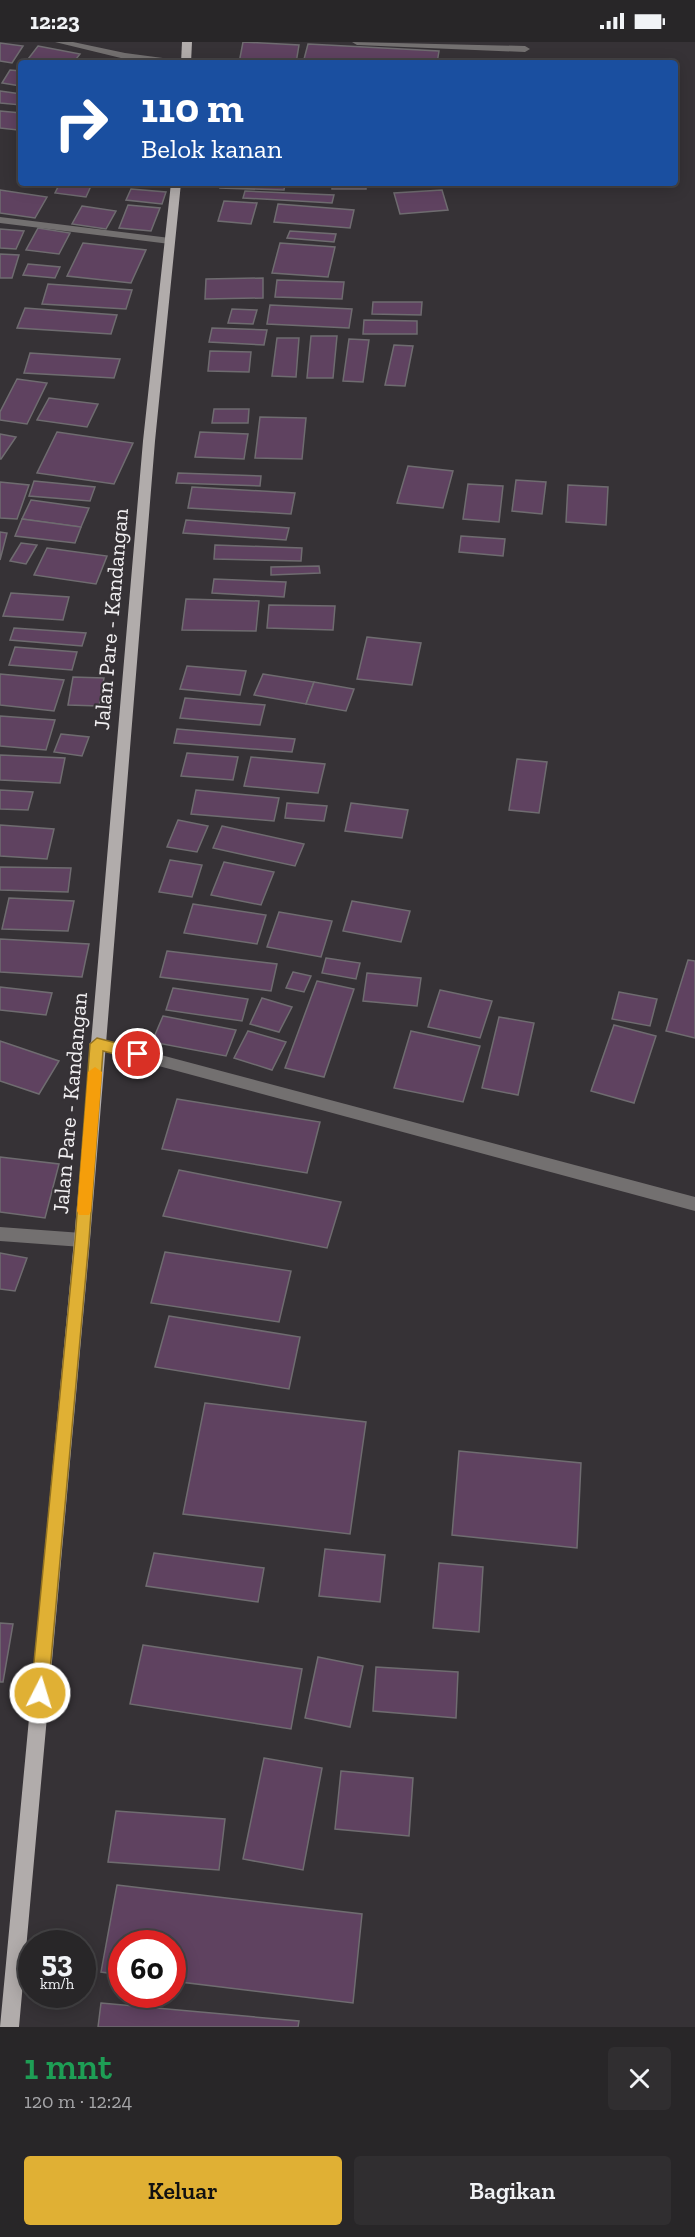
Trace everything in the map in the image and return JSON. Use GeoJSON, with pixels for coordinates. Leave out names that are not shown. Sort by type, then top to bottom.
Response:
{"type":"FeatureCollection","features":[{"type":"Feature","properties":{"kind":"main road"},"geometry":{"type":"LineString","coordinates":[[186,60],[188,42]]}},
{"type":"Feature","properties":{"kind":"main road","name":"Jalan Pare - Kandangan"},"geometry":{"type":"LineString","coordinates":[[9,2027],[82,1240],[149,441],[176,186]]}},
{"type":"Feature","properties":{"kind":"street"},"geometry":{"type":"LineString","coordinates":[[60,42],[124,56],[155,60]]}},
{"type":"Feature","properties":{"kind":"street"},"geometry":{"type":"LineString","coordinates":[[357,42],[525,49]]}},
{"type":"Feature","properties":{"kind":"street"},"geometry":{"type":"LineString","coordinates":[[0,219],[170,241]]}},
{"type":"Feature","properties":{"kind":"street"},"geometry":{"type":"LineString","coordinates":[[97,1044],[695,1204]]}},
{"type":"Feature","properties":{"kind":"street"},"geometry":{"type":"LineString","coordinates":[[0,1234],[82,1240]]}},
{"type":"Feature","properties":{"kind":"building"},"geometry":{"type":"Polygon","coordinates":[[[243,42],[299,45],[296,60],[240,60],[243,42]]]}},
{"type":"Feature","properties":{"kind":"building"},"geometry":{"type":"Polygon","coordinates":[[[0,43],[23,46],[12,63],[0,61],[0,43]]]}},
{"type":"Feature","properties":{"kind":"building"},"geometry":{"type":"Polygon","coordinates":[[[308,44],[439,51],[438,60],[304,60],[308,44]]]}},
{"type":"Feature","properties":{"kind":"building"},"geometry":{"type":"Polygon","coordinates":[[[38,46],[80,54],[75,60],[27,60],[38,46]]]}},
{"type":"Feature","properties":{"kind":"building"},"geometry":{"type":"Polygon","coordinates":[[[10,70],[18,71],[18,86],[2,83],[10,70]]]}},
{"type":"Feature","properties":{"kind":"building"},"geometry":{"type":"Polygon","coordinates":[[[0,91],[18,94],[18,105],[0,103],[0,91]]]}},
{"type":"Feature","properties":{"kind":"building"},"geometry":{"type":"Polygon","coordinates":[[[0,111],[18,113],[18,130],[0,128],[0,111]]]}},
{"type":"Feature","properties":{"kind":"building"},"geometry":{"type":"Polygon","coordinates":[[[58,186],[91,186],[86,197],[55,193],[58,186]]]}},
{"type":"Feature","properties":{"kind":"building"},"geometry":{"type":"Polygon","coordinates":[[[220,186],[285,186],[284,190],[220,188],[220,186]]]}},
{"type":"Feature","properties":{"kind":"building"},"geometry":{"type":"Polygon","coordinates":[[[332,186],[366,186],[366,189],[332,189],[332,186]]]}},
{"type":"Feature","properties":{"kind":"building"},"geometry":{"type":"Polygon","coordinates":[[[131,189],[166,192],[162,204],[126,200],[131,189]]]}},
{"type":"Feature","properties":{"kind":"building"},"geometry":{"type":"Polygon","coordinates":[[[0,190],[47,197],[35,218],[0,213],[0,190]]]}},
{"type":"Feature","properties":{"kind":"building"},"geometry":{"type":"Polygon","coordinates":[[[442,190],[448,210],[400,214],[394,193],[442,190]]]}},
{"type":"Feature","properties":{"kind":"building"},"geometry":{"type":"Polygon","coordinates":[[[245,191],[334,195],[332,203],[243,198],[245,191]]]}},
{"type":"Feature","properties":{"kind":"building"},"geometry":{"type":"Polygon","coordinates":[[[224,201],[257,203],[251,224],[218,221],[224,201]]]}},
{"type":"Feature","properties":{"kind":"building"},"geometry":{"type":"Polygon","coordinates":[[[278,204],[354,210],[350,228],[274,222],[278,204]]]}},
{"type":"Feature","properties":{"kind":"building"},"geometry":{"type":"Polygon","coordinates":[[[128,205],[160,208],[151,231],[119,228],[128,205]]]}},
{"type":"Feature","properties":{"kind":"building"},"geometry":{"type":"Polygon","coordinates":[[[82,206],[116,211],[106,229],[72,224],[82,206]]]}},
{"type":"Feature","properties":{"kind":"building"},"geometry":{"type":"Polygon","coordinates":[[[38,228],[70,233],[59,254],[26,250],[38,228]]]}},
{"type":"Feature","properties":{"kind":"building"},"geometry":{"type":"Polygon","coordinates":[[[0,229],[24,231],[16,249],[0,248],[0,229]]]}},
{"type":"Feature","properties":{"kind":"building"},"geometry":{"type":"Polygon","coordinates":[[[290,231],[336,234],[334,242],[287,238],[290,231]]]}},
{"type":"Feature","properties":{"kind":"building"},"geometry":{"type":"Polygon","coordinates":[[[83,243],[146,250],[131,283],[67,276],[83,243]]]}},
{"type":"Feature","properties":{"kind":"building"},"geometry":{"type":"Polygon","coordinates":[[[280,243],[335,247],[328,277],[272,273],[280,243]]]}},
{"type":"Feature","properties":{"kind":"building"},"geometry":{"type":"Polygon","coordinates":[[[0,254],[19,255],[12,278],[0,278],[0,254]]]}},
{"type":"Feature","properties":{"kind":"building"},"geometry":{"type":"Polygon","coordinates":[[[28,264],[60,267],[55,278],[23,275],[28,264]]]}},
{"type":"Feature","properties":{"kind":"building"},"geometry":{"type":"Polygon","coordinates":[[[263,278],[263,298],[205,299],[206,279],[263,278]]]}},
{"type":"Feature","properties":{"kind":"building"},"geometry":{"type":"Polygon","coordinates":[[[277,280],[344,282],[342,299],[275,297],[277,280]]]}},
{"type":"Feature","properties":{"kind":"building"},"geometry":{"type":"Polygon","coordinates":[[[48,284],[132,290],[126,309],[42,304],[48,284]]]}},
{"type":"Feature","properties":{"kind":"building"},"geometry":{"type":"Polygon","coordinates":[[[373,302],[422,302],[421,315],[372,314],[373,302]]]}},
{"type":"Feature","properties":{"kind":"building"},"geometry":{"type":"Polygon","coordinates":[[[270,305],[352,309],[349,328],[267,324],[270,305]]]}},
{"type":"Feature","properties":{"kind":"building"},"geometry":{"type":"Polygon","coordinates":[[[25,308],[117,315],[111,334],[17,328],[25,308]]]}},
{"type":"Feature","properties":{"kind":"building"},"geometry":{"type":"Polygon","coordinates":[[[232,309],[257,310],[253,324],[228,323],[232,309]]]}},
{"type":"Feature","properties":{"kind":"building"},"geometry":{"type":"Polygon","coordinates":[[[364,320],[417,321],[417,334],[363,334],[364,320]]]}},
{"type":"Feature","properties":{"kind":"building"},"geometry":{"type":"Polygon","coordinates":[[[212,328],[267,330],[264,345],[209,342],[212,328]]]}},
{"type":"Feature","properties":{"kind":"building"},"geometry":{"type":"Polygon","coordinates":[[[311,336],[337,336],[333,378],[307,378],[311,336]]]}},
{"type":"Feature","properties":{"kind":"building"},"geometry":{"type":"Polygon","coordinates":[[[277,338],[299,338],[296,377],[272,376],[277,338]]]}},
{"type":"Feature","properties":{"kind":"building"},"geometry":{"type":"Polygon","coordinates":[[[349,339],[369,340],[363,382],[343,381],[349,339]]]}},
{"type":"Feature","properties":{"kind":"building"},"geometry":{"type":"Polygon","coordinates":[[[394,345],[413,346],[405,386],[385,385],[394,345]]]}},
{"type":"Feature","properties":{"kind":"building"},"geometry":{"type":"Polygon","coordinates":[[[210,351],[251,352],[249,372],[208,371],[210,351]]]}},
{"type":"Feature","properties":{"kind":"building"},"geometry":{"type":"Polygon","coordinates":[[[30,353],[120,359],[114,378],[24,373],[30,353]]]}},
{"type":"Feature","properties":{"kind":"building"},"geometry":{"type":"Polygon","coordinates":[[[17,379],[47,383],[27,424],[0,420],[0,412],[17,379]]]}},
{"type":"Feature","properties":{"kind":"building"},"geometry":{"type":"Polygon","coordinates":[[[49,398],[98,404],[87,427],[37,420],[49,398]]]}},
{"type":"Feature","properties":{"kind":"building"},"geometry":{"type":"Polygon","coordinates":[[[214,409],[249,409],[248,423],[212,423],[214,409]]]}},
{"type":"Feature","properties":{"kind":"building"},"geometry":{"type":"Polygon","coordinates":[[[260,417],[306,418],[302,459],[255,458],[260,417]]]}},
{"type":"Feature","properties":{"kind":"building"},"geometry":{"type":"Polygon","coordinates":[[[57,432],[133,443],[114,484],[37,473],[57,432]]]}},
{"type":"Feature","properties":{"kind":"building"},"geometry":{"type":"Polygon","coordinates":[[[200,432],[248,434],[244,459],[195,457],[200,432]]]}},
{"type":"Feature","properties":{"kind":"building"},"geometry":{"type":"Polygon","coordinates":[[[0,434],[16,437],[1,459],[0,459],[0,434]]]}},
{"type":"Feature","properties":{"kind":"building"},"geometry":{"type":"Polygon","coordinates":[[[408,466],[453,471],[443,508],[397,503],[408,466]]]}},
{"type":"Feature","properties":{"kind":"building"},"geometry":{"type":"Polygon","coordinates":[[[178,473],[261,476],[260,486],[176,483],[178,473]]]}},
{"type":"Feature","properties":{"kind":"building"},"geometry":{"type":"Polygon","coordinates":[[[516,480],[546,482],[542,514],[512,511],[516,480]]]}},
{"type":"Feature","properties":{"kind":"building"},"geometry":{"type":"Polygon","coordinates":[[[34,481],[95,487],[90,501],[29,496],[34,481]]]}},
{"type":"Feature","properties":{"kind":"building"},"geometry":{"type":"Polygon","coordinates":[[[0,482],[29,485],[17,519],[0,518],[0,482]]]}},
{"type":"Feature","properties":{"kind":"building"},"geometry":{"type":"Polygon","coordinates":[[[468,484],[503,486],[499,522],[463,519],[468,484]]]}},
{"type":"Feature","properties":{"kind":"building"},"geometry":{"type":"Polygon","coordinates":[[[568,485],[608,487],[606,525],[566,522],[568,485]]]}},
{"type":"Feature","properties":{"kind":"building"},"geometry":{"type":"Polygon","coordinates":[[[192,487],[295,493],[291,514],[188,508],[192,487]]]}},
{"type":"Feature","properties":{"kind":"building"},"geometry":{"type":"Polygon","coordinates":[[[31,500],[89,508],[81,527],[22,519],[31,500]]]}},
{"type":"Feature","properties":{"kind":"building"},"geometry":{"type":"Polygon","coordinates":[[[22,519],[81,527],[75,543],[15,536],[22,519]]]}},
{"type":"Feature","properties":{"kind":"building"},"geometry":{"type":"Polygon","coordinates":[[[186,520],[289,528],[286,540],[183,533],[186,520]]]}},
{"type":"Feature","properties":{"kind":"building"},"geometry":{"type":"Polygon","coordinates":[[[0,532],[7,533],[0,560],[0,532]]]}},
{"type":"Feature","properties":{"kind":"building"},"geometry":{"type":"Polygon","coordinates":[[[461,536],[505,539],[503,556],[459,552],[461,536]]]}},
{"type":"Feature","properties":{"kind":"building"},"geometry":{"type":"Polygon","coordinates":[[[21,543],[37,545],[26,564],[10,561],[21,543]]]}},
{"type":"Feature","properties":{"kind":"building"},"geometry":{"type":"Polygon","coordinates":[[[215,545],[302,548],[301,561],[214,559],[215,545]]]}},
{"type":"Feature","properties":{"kind":"building"},"geometry":{"type":"Polygon","coordinates":[[[47,548],[107,556],[96,584],[34,575],[47,548]]]}},
{"type":"Feature","properties":{"kind":"building"},"geometry":{"type":"Polygon","coordinates":[[[319,566],[320,573],[271,575],[271,567],[319,566]]]}},
{"type":"Feature","properties":{"kind":"building"},"geometry":{"type":"Polygon","coordinates":[[[214,579],[286,582],[284,597],[212,593],[214,579]]]}},
{"type":"Feature","properties":{"kind":"building"},"geometry":{"type":"Polygon","coordinates":[[[11,593],[69,597],[63,620],[3,616],[11,593]]]}},
{"type":"Feature","properties":{"kind":"building"},"geometry":{"type":"Polygon","coordinates":[[[186,599],[259,601],[256,631],[182,630],[186,599]]]}},
{"type":"Feature","properties":{"kind":"building"},"geometry":{"type":"Polygon","coordinates":[[[269,605],[335,606],[333,630],[267,628],[269,605]]]}},
{"type":"Feature","properties":{"kind":"building"},"geometry":{"type":"Polygon","coordinates":[[[14,628],[86,633],[82,646],[10,640],[14,628]]]}},
{"type":"Feature","properties":{"kind":"building"},"geometry":{"type":"Polygon","coordinates":[[[367,637],[421,643],[412,685],[357,679],[367,637]]]}},
{"type":"Feature","properties":{"kind":"building"},"geometry":{"type":"Polygon","coordinates":[[[15,647],[77,652],[72,670],[9,665],[15,647]]]}},
{"type":"Feature","properties":{"kind":"building"},"geometry":{"type":"Polygon","coordinates":[[[187,666],[246,671],[240,695],[180,689],[187,666]]]}},
{"type":"Feature","properties":{"kind":"building"},"geometry":{"type":"Polygon","coordinates":[[[0,674],[64,680],[54,711],[0,705],[0,674]]]}},
{"type":"Feature","properties":{"kind":"building"},"geometry":{"type":"Polygon","coordinates":[[[263,674],[314,682],[306,704],[254,695],[263,674]]]}},
{"type":"Feature","properties":{"kind":"building"},"geometry":{"type":"Polygon","coordinates":[[[73,677],[104,678],[99,706],[68,705],[73,677]]]}},
{"type":"Feature","properties":{"kind":"building"},"geometry":{"type":"Polygon","coordinates":[[[314,682],[354,689],[346,711],[306,704],[314,682]]]}},
{"type":"Feature","properties":{"kind":"building"},"geometry":{"type":"Polygon","coordinates":[[[185,698],[265,705],[260,725],[180,718],[185,698]]]}},
{"type":"Feature","properties":{"kind":"building"},"geometry":{"type":"Polygon","coordinates":[[[0,716],[55,720],[46,750],[0,746],[0,716]]]}},
{"type":"Feature","properties":{"kind":"building"},"geometry":{"type":"Polygon","coordinates":[[[177,729],[295,739],[292,752],[174,743],[177,729]]]}},
{"type":"Feature","properties":{"kind":"building"},"geometry":{"type":"Polygon","coordinates":[[[61,734],[89,737],[82,756],[54,752],[61,734]]]}},
{"type":"Feature","properties":{"kind":"building"},"geometry":{"type":"Polygon","coordinates":[[[187,753],[238,757],[233,780],[181,776],[187,753]]]}},
{"type":"Feature","properties":{"kind":"building"},"geometry":{"type":"Polygon","coordinates":[[[0,755],[65,758],[60,783],[0,780],[0,755]]]}},
{"type":"Feature","properties":{"kind":"building"},"geometry":{"type":"Polygon","coordinates":[[[251,757],[325,764],[318,793],[244,786],[251,757]]]}},
{"type":"Feature","properties":{"kind":"building"},"geometry":{"type":"Polygon","coordinates":[[[517,759],[547,762],[539,813],[509,810],[517,759]]]}},
{"type":"Feature","properties":{"kind":"building"},"geometry":{"type":"Polygon","coordinates":[[[0,790],[33,792],[28,810],[0,809],[0,790]]]}},
{"type":"Feature","properties":{"kind":"building"},"geometry":{"type":"Polygon","coordinates":[[[196,790],[279,798],[274,821],[191,814],[196,790]]]}},
{"type":"Feature","properties":{"kind":"building"},"geometry":{"type":"Polygon","coordinates":[[[287,803],[327,806],[324,821],[285,818],[287,803]]]}},
{"type":"Feature","properties":{"kind":"building"},"geometry":{"type":"Polygon","coordinates":[[[351,803],[408,810],[402,838],[345,831],[351,803]]]}},
{"type":"Feature","properties":{"kind":"building"},"geometry":{"type":"Polygon","coordinates":[[[178,820],[208,826],[197,852],[167,847],[178,820]]]}},
{"type":"Feature","properties":{"kind":"building"},"geometry":{"type":"Polygon","coordinates":[[[0,825],[54,829],[47,859],[0,856],[0,825]]]}},
{"type":"Feature","properties":{"kind":"building"},"geometry":{"type":"Polygon","coordinates":[[[222,826],[304,844],[295,866],[213,848],[222,826]]]}},
{"type":"Feature","properties":{"kind":"building"},"geometry":{"type":"Polygon","coordinates":[[[170,860],[202,865],[192,897],[159,892],[170,860]]]}},
{"type":"Feature","properties":{"kind":"building"},"geometry":{"type":"Polygon","coordinates":[[[224,862],[274,872],[261,905],[211,895],[224,862]]]}},
{"type":"Feature","properties":{"kind":"building"},"geometry":{"type":"Polygon","coordinates":[[[0,867],[71,868],[68,892],[0,890],[0,867]]]}},
{"type":"Feature","properties":{"kind":"building"},"geometry":{"type":"Polygon","coordinates":[[[9,898],[74,901],[68,931],[2,929],[9,898]]]}},
{"type":"Feature","properties":{"kind":"building"},"geometry":{"type":"Polygon","coordinates":[[[352,901],[410,911],[401,942],[343,931],[352,901]]]}},
{"type":"Feature","properties":{"kind":"building"},"geometry":{"type":"Polygon","coordinates":[[[193,904],[266,915],[257,944],[184,933],[193,904]]]}},
{"type":"Feature","properties":{"kind":"building"},"geometry":{"type":"Polygon","coordinates":[[[279,912],[332,921],[321,957],[267,947],[279,912]]]}},
{"type":"Feature","properties":{"kind":"building"},"geometry":{"type":"Polygon","coordinates":[[[0,939],[89,944],[82,977],[0,972],[0,939]]]}},
{"type":"Feature","properties":{"kind":"building"},"geometry":{"type":"Polygon","coordinates":[[[167,951],[277,964],[271,991],[160,977],[167,951]]]}},
{"type":"Feature","properties":{"kind":"building"},"geometry":{"type":"Polygon","coordinates":[[[326,958],[360,963],[356,979],[322,973],[326,958]]]}},
{"type":"Feature","properties":{"kind":"building"},"geometry":{"type":"Polygon","coordinates":[[[688,960],[695,961],[695,1038],[666,1031],[688,960]]]}},
{"type":"Feature","properties":{"kind":"building"},"geometry":{"type":"Polygon","coordinates":[[[293,972],[311,976],[304,992],[286,988],[293,972]]]}},
{"type":"Feature","properties":{"kind":"building"},"geometry":{"type":"Polygon","coordinates":[[[367,973],[421,978],[417,1006],[363,1001],[367,973]]]}},
{"type":"Feature","properties":{"kind":"building"},"geometry":{"type":"Polygon","coordinates":[[[317,981],[354,989],[324,1077],[285,1068],[317,981]]]}},
{"type":"Feature","properties":{"kind":"building"},"geometry":{"type":"Polygon","coordinates":[[[0,987],[52,993],[46,1015],[0,1010],[0,987]]]}},
{"type":"Feature","properties":{"kind":"building"},"geometry":{"type":"Polygon","coordinates":[[[173,988],[248,999],[242,1021],[166,1010],[173,988]]]}},
{"type":"Feature","properties":{"kind":"building"},"geometry":{"type":"Polygon","coordinates":[[[440,990],[492,1001],[480,1038],[428,1027],[440,990]]]}},
{"type":"Feature","properties":{"kind":"building"},"geometry":{"type":"Polygon","coordinates":[[[619,992],[657,999],[650,1026],[612,1019],[619,992]]]}},
{"type":"Feature","properties":{"kind":"building"},"geometry":{"type":"Polygon","coordinates":[[[262,998],[292,1007],[279,1032],[250,1024],[262,998]]]}},
{"type":"Feature","properties":{"kind":"building"},"geometry":{"type":"Polygon","coordinates":[[[163,1016],[236,1030],[226,1056],[152,1042],[163,1016]]]}},
{"type":"Feature","properties":{"kind":"building"},"geometry":{"type":"Polygon","coordinates":[[[499,1017],[534,1023],[518,1095],[482,1088],[499,1017]]]}},
{"type":"Feature","properties":{"kind":"building"},"geometry":{"type":"Polygon","coordinates":[[[614,1025],[656,1036],[634,1103],[591,1091],[614,1025]]]}},
{"type":"Feature","properties":{"kind":"building"},"geometry":{"type":"Polygon","coordinates":[[[248,1031],[286,1042],[272,1070],[234,1058],[248,1031]]]}},
{"type":"Feature","properties":{"kind":"building"},"geometry":{"type":"Polygon","coordinates":[[[411,1031],[480,1046],[463,1102],[394,1088],[411,1031]]]}},
{"type":"Feature","properties":{"kind":"building"},"geometry":{"type":"Polygon","coordinates":[[[0,1041],[59,1061],[39,1094],[0,1081],[0,1041]]]}},
{"type":"Feature","properties":{"kind":"building"},"geometry":{"type":"Polygon","coordinates":[[[177,1099],[320,1122],[307,1173],[162,1149],[177,1099]]]}},
{"type":"Feature","properties":{"kind":"building"},"geometry":{"type":"Polygon","coordinates":[[[0,1157],[59,1164],[45,1218],[0,1212],[0,1157]]]}},
{"type":"Feature","properties":{"kind":"building"},"geometry":{"type":"Polygon","coordinates":[[[179,1170],[341,1202],[327,1248],[163,1216],[179,1170]]]}},
{"type":"Feature","properties":{"kind":"building"},"geometry":{"type":"Polygon","coordinates":[[[165,1252],[291,1271],[279,1322],[151,1303],[165,1252]]]}},
{"type":"Feature","properties":{"kind":"building"},"geometry":{"type":"Polygon","coordinates":[[[0,1253],[27,1258],[15,1291],[0,1289],[0,1253]]]}},
{"type":"Feature","properties":{"kind":"building"},"geometry":{"type":"Polygon","coordinates":[[[169,1316],[300,1337],[289,1389],[155,1367],[169,1316]]]}},
{"type":"Feature","properties":{"kind":"building"},"geometry":{"type":"Polygon","coordinates":[[[205,1403],[366,1422],[350,1534],[183,1514],[205,1403]]]}},
{"type":"Feature","properties":{"kind":"building"},"geometry":{"type":"Polygon","coordinates":[[[459,1451],[581,1463],[577,1548],[452,1535],[459,1451]]]}},
{"type":"Feature","properties":{"kind":"building"},"geometry":{"type":"Polygon","coordinates":[[[325,1549],[385,1555],[380,1602],[319,1596],[325,1549]]]}},
{"type":"Feature","properties":{"kind":"building"},"geometry":{"type":"Polygon","coordinates":[[[154,1553],[264,1568],[258,1602],[146,1586],[154,1553]]]}},
{"type":"Feature","properties":{"kind":"building"},"geometry":{"type":"Polygon","coordinates":[[[439,1563],[483,1567],[479,1632],[433,1628],[439,1563]]]}},
{"type":"Feature","properties":{"kind":"building"},"geometry":{"type":"Polygon","coordinates":[[[0,1623],[13,1624],[3,1682],[0,1682],[0,1623]]]}},
{"type":"Feature","properties":{"kind":"building"},"geometry":{"type":"Polygon","coordinates":[[[143,1645],[302,1669],[291,1729],[130,1704],[143,1645]]]}},
{"type":"Feature","properties":{"kind":"building"},"geometry":{"type":"Polygon","coordinates":[[[318,1657],[363,1666],[350,1727],[305,1718],[318,1657]]]}},
{"type":"Feature","properties":{"kind":"building"},"geometry":{"type":"Polygon","coordinates":[[[376,1667],[458,1672],[456,1718],[373,1711],[376,1667]]]}},
{"type":"Feature","properties":{"kind":"building"},"geometry":{"type":"Polygon","coordinates":[[[264,1758],[322,1768],[303,1870],[243,1859],[264,1758]]]}},
{"type":"Feature","properties":{"kind":"building"},"geometry":{"type":"Polygon","coordinates":[[[341,1771],[413,1778],[409,1836],[335,1829],[341,1771]]]}},
{"type":"Feature","properties":{"kind":"building"},"geometry":{"type":"Polygon","coordinates":[[[116,1811],[225,1819],[219,1870],[108,1862],[116,1811]]]}},
{"type":"Feature","properties":{"kind":"building"},"geometry":{"type":"Polygon","coordinates":[[[117,1885],[362,1914],[353,2003],[186,1983],[186,1930],[109,1930],[117,1885]]]}},
{"type":"Feature","properties":{"kind":"building"},"geometry":{"type":"Polygon","coordinates":[[[108,1934],[108,1973],[101,1972],[108,1934]]]}},
{"type":"Feature","properties":{"kind":"building"},"geometry":{"type":"Polygon","coordinates":[[[101,2003],[108,2004],[108,2008],[156,2008],[299,2021],[298,2027],[98,2027],[101,2003]]]}},
{"type":"Feature","properties":{"kind":"slow traffic"},"geometry":{"type":"LineString","coordinates":[[84,1211],[95,1072]]}},
{"type":"Feature","properties":{"kind":"route"},"geometry":{"type":"LineString","coordinates":[[40,1693],[82,1240],[97,1044],[138,1054]]}}]}
